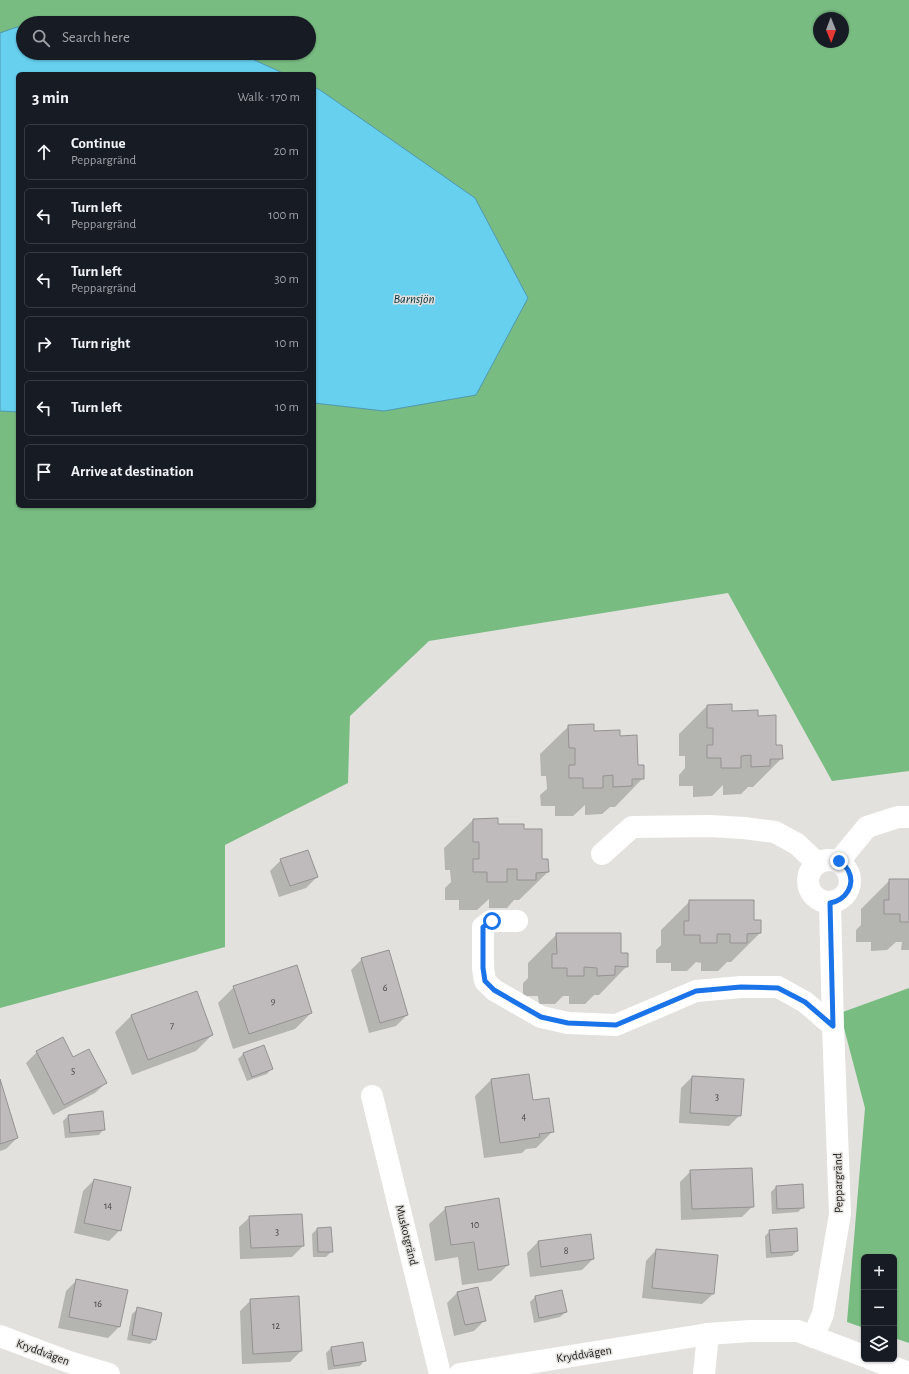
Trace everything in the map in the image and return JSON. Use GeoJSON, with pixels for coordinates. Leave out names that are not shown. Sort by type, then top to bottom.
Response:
{"type":"FeatureCollection","features":[{"type":"Feature","properties":{"kind":"street"},"geometry":{"type":"LineString","coordinates":[[839,861],[867,827],[898,817],[909,817]]}},
{"type":"Feature","properties":{"kind":"street"},"geometry":{"type":"LineString","coordinates":[[602,854],[632,827],[709,826],[775,832],[797,844],[817,863]]}},
{"type":"Feature","properties":{"kind":"street"},"geometry":{"type":"LineString","coordinates":[[831,859],[839,861],[847,868],[851,877],[850,887],[845,896],[836,902],[822,902],[809,890],[808,878],[811,869],[823,860],[831,859]]}},
{"type":"Feature","properties":{"kind":"street","name":"Peppargränd"},"geometry":{"type":"LineString","coordinates":[[813,1337],[823,1314],[840,1214],[830,903]]}},
{"type":"Feature","properties":{"kind":"street"},"geometry":{"type":"LineString","coordinates":[[517,920],[492,921],[483,927],[483,968],[485,981],[494,990],[541,1017],[568,1023],[616,1025],[696,991],[741,987],[778,988],[805,1002],[833,1026]]}},
{"type":"Feature","properties":{"kind":"street","name":"Muskotgränd"},"geometry":{"type":"LineString","coordinates":[[372,1096],[440,1374]]}},
{"type":"Feature","properties":{"kind":"street","name":"Kryddvägen"},"geometry":{"type":"LineString","coordinates":[[460,1374],[708,1334],[750,1331],[798,1331],[861,1355]]}},
{"type":"Feature","properties":{"kind":"street"},"geometry":{"type":"LineString","coordinates":[[704,1374],[708,1334]]}},
{"type":"Feature","properties":{"kind":"street","name":"Kryddvägen"},"geometry":{"type":"LineString","coordinates":[[0,1336],[69,1362],[109,1374]]}},
{"type":"Feature","properties":{"kind":"street"},"geometry":{"type":"LineString","coordinates":[[879,1362],[909,1373]]}},
{"type":"Feature","properties":{"kind":"green space"},"geometry":{"type":"Polygon","coordinates":[[[0,0],[909,0],[909,771],[832,781],[728,593],[429,641],[350,716],[348,783],[225,845],[225,947],[0,1008],[0,0]]]}},
{"type":"Feature","properties":{"kind":"green space"},"geometry":{"type":"Polygon","coordinates":[[[909,988],[909,1343],[897,1339],[897,1254],[861,1254],[861,1327],[847,1322],[865,1108],[840,1013],[909,988]]]}},
{"type":"Feature","properties":{"kind":"water"},"geometry":{"type":"Polygon","coordinates":[[[16,27],[16,60],[254,60],[281,72],[16,72],[16,412],[0,411],[0,33],[16,27]]]}},
{"type":"Feature","properties":{"kind":"water","name":"Barnsjön"},"geometry":{"type":"Polygon","coordinates":[[[316,88],[475,198],[528,298],[476,395],[384,411],[316,403],[316,88]]]}},
{"type":"Feature","properties":{"kind":"building"},"geometry":{"type":"Polygon","coordinates":[[[732,704],[732,711],[758,710],[758,716],[776,715],[776,745],[782,745],[783,759],[770,759],[770,766],[751,767],[751,755],[741,756],[741,768],[721,768],[721,758],[707,758],[707,745],[713,745],[713,728],[707,728],[707,705],[732,704]]]}},
{"type":"Feature","properties":{"kind":"building"},"geometry":{"type":"Polygon","coordinates":[[[594,724],[594,731],[620,730],[620,736],[637,735],[638,765],[644,765],[644,779],[632,779],[632,786],[613,787],[613,775],[603,776],[603,788],[583,788],[583,778],[569,778],[569,765],[575,765],[575,748],[569,748],[568,725],[594,724]]]}},
{"type":"Feature","properties":{"kind":"building"},"geometry":{"type":"Polygon","coordinates":[[[498,818],[498,824],[524,824],[524,829],[542,829],[542,859],[548,859],[549,872],[536,873],[536,880],[517,880],[517,869],[507,869],[507,882],[487,882],[487,872],[473,872],[473,859],[479,859],[479,842],[473,842],[473,819],[498,818]]]}},
{"type":"Feature","properties":{"kind":"building"},"geometry":{"type":"Polygon","coordinates":[[[308,850],[318,877],[290,886],[280,859],[308,850]]]}},
{"type":"Feature","properties":{"kind":"building"},"geometry":{"type":"Polygon","coordinates":[[[889,879],[909,879],[909,922],[900,922],[900,914],[884,914],[884,900],[889,900],[889,879]]]}},
{"type":"Feature","properties":{"kind":"building"},"geometry":{"type":"Polygon","coordinates":[[[689,900],[754,900],[754,920],[761,920],[761,933],[747,934],[747,943],[730,943],[730,934],[717,934],[717,943],[700,943],[700,935],[684,935],[684,921],[689,921],[689,900]]]}},
{"type":"Feature","properties":{"kind":"building"},"geometry":{"type":"Polygon","coordinates":[[[556,933],[621,933],[621,953],[628,953],[628,967],[615,966],[615,975],[597,976],[597,968],[584,967],[584,976],[567,976],[567,968],[552,968],[552,954],[557,954],[556,933]]]}},
{"type":"Feature","properties":{"kind":"building"},"geometry":{"type":"Polygon","coordinates":[[[389,950],[408,1015],[380,1023],[361,958],[389,950]]]}},
{"type":"Feature","properties":{"kind":"building"},"geometry":{"type":"Polygon","coordinates":[[[297,965],[312,1013],[249,1034],[233,986],[297,965]]]}},
{"type":"Feature","properties":{"kind":"building"},"geometry":{"type":"Polygon","coordinates":[[[197,991],[213,1035],[148,1060],[131,1015],[197,991]]]}},
{"type":"Feature","properties":{"kind":"building"},"geometry":{"type":"Polygon","coordinates":[[[63,1037],[73,1057],[89,1049],[107,1083],[64,1105],[36,1051],[63,1037]]]}},
{"type":"Feature","properties":{"kind":"building"},"geometry":{"type":"Polygon","coordinates":[[[264,1045],[273,1069],[252,1077],[243,1053],[264,1045]]]}},
{"type":"Feature","properties":{"kind":"building"},"geometry":{"type":"Polygon","coordinates":[[[529,1074],[533,1100],[549,1098],[554,1132],[539,1134],[540,1137],[500,1143],[491,1079],[529,1074]]]}},
{"type":"Feature","properties":{"kind":"building"},"geometry":{"type":"Polygon","coordinates":[[[692,1076],[744,1079],[741,1116],[690,1113],[692,1076]]]}},
{"type":"Feature","properties":{"kind":"building"},"geometry":{"type":"Polygon","coordinates":[[[0,1079],[18,1138],[0,1144],[0,1079]]]}},
{"type":"Feature","properties":{"kind":"building"},"geometry":{"type":"Polygon","coordinates":[[[103,1111],[105,1130],[70,1133],[68,1115],[103,1111]]]}},
{"type":"Feature","properties":{"kind":"building"},"geometry":{"type":"Polygon","coordinates":[[[752,1168],[754,1207],[692,1209],[690,1170],[752,1168]]]}},
{"type":"Feature","properties":{"kind":"building"},"geometry":{"type":"Polygon","coordinates":[[[94,1179],[131,1187],[121,1231],[84,1223],[94,1179]]]}},
{"type":"Feature","properties":{"kind":"building"},"geometry":{"type":"Polygon","coordinates":[[[803,1184],[804,1208],[777,1209],[776,1186],[803,1184]]]}},
{"type":"Feature","properties":{"kind":"building"},"geometry":{"type":"Polygon","coordinates":[[[499,1198],[509,1265],[478,1270],[474,1242],[451,1245],[445,1207],[499,1198]]]}},
{"type":"Feature","properties":{"kind":"building"},"geometry":{"type":"Polygon","coordinates":[[[302,1214],[304,1246],[251,1248],[249,1216],[302,1214]]]}},
{"type":"Feature","properties":{"kind":"building"},"geometry":{"type":"Polygon","coordinates":[[[331,1227],[333,1252],[318,1252],[317,1228],[331,1227]]]}},
{"type":"Feature","properties":{"kind":"building"},"geometry":{"type":"Polygon","coordinates":[[[797,1228],[798,1251],[771,1253],[769,1230],[797,1228]]]}},
{"type":"Feature","properties":{"kind":"building"},"geometry":{"type":"Polygon","coordinates":[[[591,1234],[594,1259],[541,1267],[538,1241],[591,1234]]]}},
{"type":"Feature","properties":{"kind":"building"},"geometry":{"type":"Polygon","coordinates":[[[656,1249],[718,1255],[714,1294],[652,1288],[656,1249]]]}},
{"type":"Feature","properties":{"kind":"building"},"geometry":{"type":"Polygon","coordinates":[[[76,1279],[128,1290],[120,1327],[69,1317],[76,1279]]]}},
{"type":"Feature","properties":{"kind":"building"},"geometry":{"type":"Polygon","coordinates":[[[478,1287],[486,1321],[465,1325],[457,1292],[478,1287]]]}},
{"type":"Feature","properties":{"kind":"building"},"geometry":{"type":"Polygon","coordinates":[[[562,1290],[567,1312],[539,1318],[535,1296],[562,1290]]]}},
{"type":"Feature","properties":{"kind":"building"},"geometry":{"type":"Polygon","coordinates":[[[299,1296],[302,1351],[253,1354],[250,1299],[299,1296]]]}},
{"type":"Feature","properties":{"kind":"building"},"geometry":{"type":"Polygon","coordinates":[[[137,1307],[162,1313],[156,1340],[132,1335],[137,1307]]]}},
{"type":"Feature","properties":{"kind":"building"},"geometry":{"type":"Polygon","coordinates":[[[363,1342],[366,1361],[334,1366],[331,1347],[363,1342]]]}},
{"type":"Feature","properties":{"kind":"route"},"geometry":{"type":"LineString","coordinates":[[492,921],[483,927],[483,968],[485,981],[494,990],[541,1017],[568,1023],[616,1025],[696,991],[741,987],[778,988],[805,1002],[833,1026],[830,903],[836,902],[845,896],[850,887],[851,877],[847,868],[839,861]]}}]}
